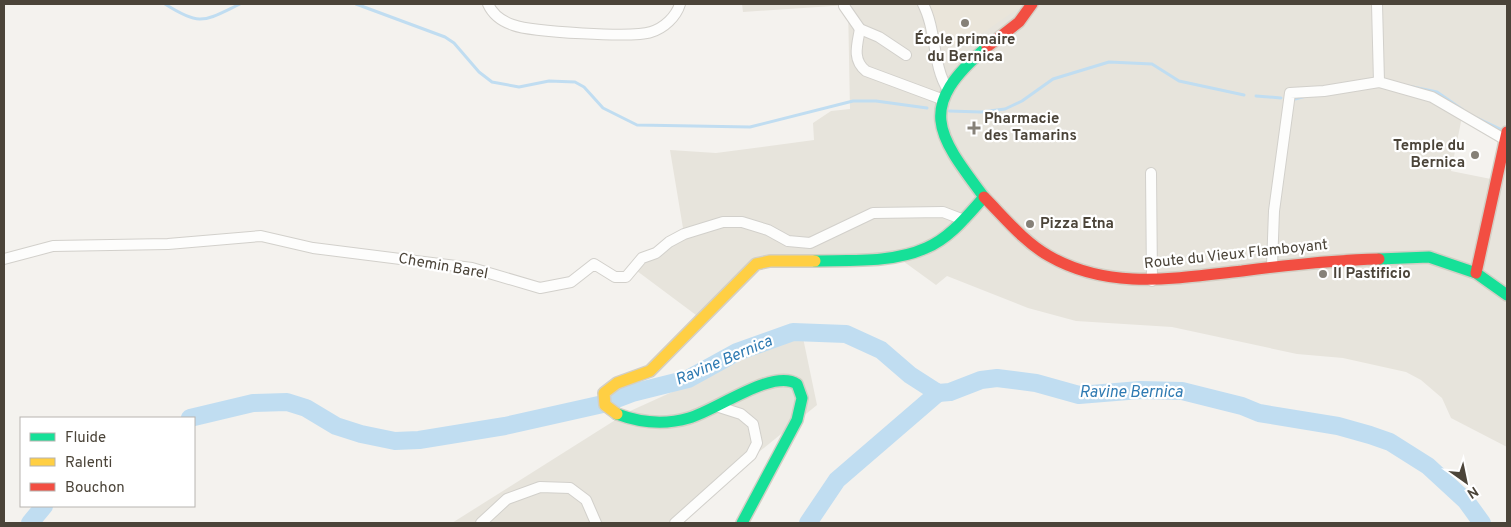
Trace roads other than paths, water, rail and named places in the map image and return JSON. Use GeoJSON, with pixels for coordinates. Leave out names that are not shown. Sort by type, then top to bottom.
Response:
{"type":"FeatureCollection","features":[{"type":"Feature","properties":{"kind":"main road"},"geometry":{"type":"LineString","coordinates":[[946,95],[963,71],[983,51],[1019,23],[1028,13],[1032,4]]}},
{"type":"Feature","properties":{"kind":"main road","name":"Route du Vieux Flamboyant"},"geometry":{"type":"LineString","coordinates":[[946,95],[939,115],[941,131],[954,154],[984,197],[1038,249],[1051,257],[1098,276],[1152,281],[1272,266],[1363,259],[1429,257],[1476,273],[1507,295]]}},
{"type":"Feature","properties":{"kind":"main road"},"geometry":{"type":"LineString","coordinates":[[1476,273],[1506,136]]}},
{"type":"Feature","properties":{"kind":"main road"},"geometry":{"type":"LineString","coordinates":[[742,523],[797,420],[802,392],[793,380],[777,379],[752,388],[719,406],[685,421],[671,422],[627,418],[609,411],[602,399],[608,388],[650,370],[739,278],[756,264],[770,261],[896,256],[926,249],[964,220],[984,197]]}},
{"type":"Feature","properties":{"kind":"street"},"geometry":{"type":"LineString","coordinates":[[488,4],[496,17],[525,28],[636,36],[662,27],[668,22],[680,4]]}},
{"type":"Feature","properties":{"kind":"street"},"geometry":{"type":"LineString","coordinates":[[845,4],[844,6],[860,29],[879,37],[906,55]]}},
{"type":"Feature","properties":{"kind":"street"},"geometry":{"type":"LineString","coordinates":[[860,29],[856,60],[866,71],[922,92],[946,95],[928,14],[923,4]]}},
{"type":"Feature","properties":{"kind":"street"},"geometry":{"type":"LineString","coordinates":[[1377,4],[1379,82]]}},
{"type":"Feature","properties":{"kind":"street"},"geometry":{"type":"LineString","coordinates":[[1272,266],[1274,211],[1290,93],[1324,91],[1379,82],[1432,97],[1506,136]]}},
{"type":"Feature","properties":{"kind":"street"},"geometry":{"type":"LineString","coordinates":[[1151,173],[1152,281]]}},
{"type":"Feature","properties":{"kind":"street","name":"Chemin Barel"},"geometry":{"type":"LineString","coordinates":[[4,259],[53,246],[168,244],[261,236],[313,248],[472,268],[540,288],[571,282],[594,264],[615,277],[626,277],[642,258],[656,253],[669,242],[684,234],[723,222],[742,222],[768,230],[788,241],[810,243],[873,214],[943,212],[964,220]]}},
{"type":"Feature","properties":{"kind":"street"},"geometry":{"type":"LineString","coordinates":[[676,523],[751,455],[757,443],[753,424],[740,414],[719,406]]}},
{"type":"Feature","properties":{"kind":"street"},"geometry":{"type":"LineString","coordinates":[[481,523],[508,499],[540,487],[570,488],[586,500],[596,523]]}},
{"type":"Feature","properties":{"kind":"waterway"},"geometry":{"type":"LineString","coordinates":[[165,4],[195,19],[210,18],[240,4]]}},
{"type":"Feature","properties":{"kind":"waterway"},"geometry":{"type":"LineString","coordinates":[[356,4],[445,37],[454,43],[479,72],[492,82],[519,87],[549,81],[575,82],[584,87],[603,108],[637,125],[750,127],[853,101],[876,101],[927,108]]}},
{"type":"Feature","properties":{"kind":"waterway"},"geometry":{"type":"LineString","coordinates":[[949,111],[981,112],[1005,109],[1022,101],[1053,79],[1109,62],[1152,64],[1179,81],[1244,95]]}},
{"type":"Feature","properties":{"kind":"waterway"},"geometry":{"type":"LineString","coordinates":[[1408,86],[1437,92],[1463,110]]}},
{"type":"Feature","properties":{"kind":"waterway"},"geometry":{"type":"LineString","coordinates":[[1256,96],[1281,98]]}},
{"type":"Feature","properties":{"kind":"waterway"},"geometry":{"type":"LineString","coordinates":[[1295,99],[1306,96]]}},
{"type":"Feature","properties":{"kind":"waterway"},"geometry":{"type":"LineString","coordinates":[[1477,118],[1500,129]]}},
{"type":"Feature","properties":{"kind":"waterway","name":"Ravine Bernica"},"geometry":{"type":"LineString","coordinates":[[194,417],[253,403],[287,402],[306,408],[336,426],[361,434],[395,441],[419,440],[505,426],[603,404],[632,393],[688,379],[737,352],[793,332],[846,334],[881,350],[910,375],[938,393],[950,392],[981,380],[997,378],[1036,383],[1079,395],[1140,390],[1182,391],[1242,406],[1259,413],[1338,426],[1370,435],[1390,442],[1428,466],[1466,501],[1482,523]]}},
{"type":"Feature","properties":{"kind":"waterway"},"geometry":{"type":"LineString","coordinates":[[808,523],[837,480],[938,393]]}},
{"type":"Feature","properties":{"kind":"waterway","name":"Ravine Bernica"},"geometry":{"type":"LineString","coordinates":[[30,523],[43,507]]}},
{"type":"Feature","properties":{"kind":"place","name":"École primaire du Bernica"},"geometry":{"type":"Point","coordinates":[965,23]}},
{"type":"Feature","properties":{"kind":"place","name":"Pharmacie des Tamarins"},"geometry":{"type":"Point","coordinates":[974,128]}},
{"type":"Feature","properties":{"kind":"place","name":"Temple du Bernica"},"geometry":{"type":"Point","coordinates":[1475,155]}},
{"type":"Feature","properties":{"kind":"place","name":"Pizza Etna"},"geometry":{"type":"Point","coordinates":[1030,224]}},
{"type":"Feature","properties":{"kind":"place","name":"Il Pastificio"},"geometry":{"type":"Point","coordinates":[1323,274]}}]}
